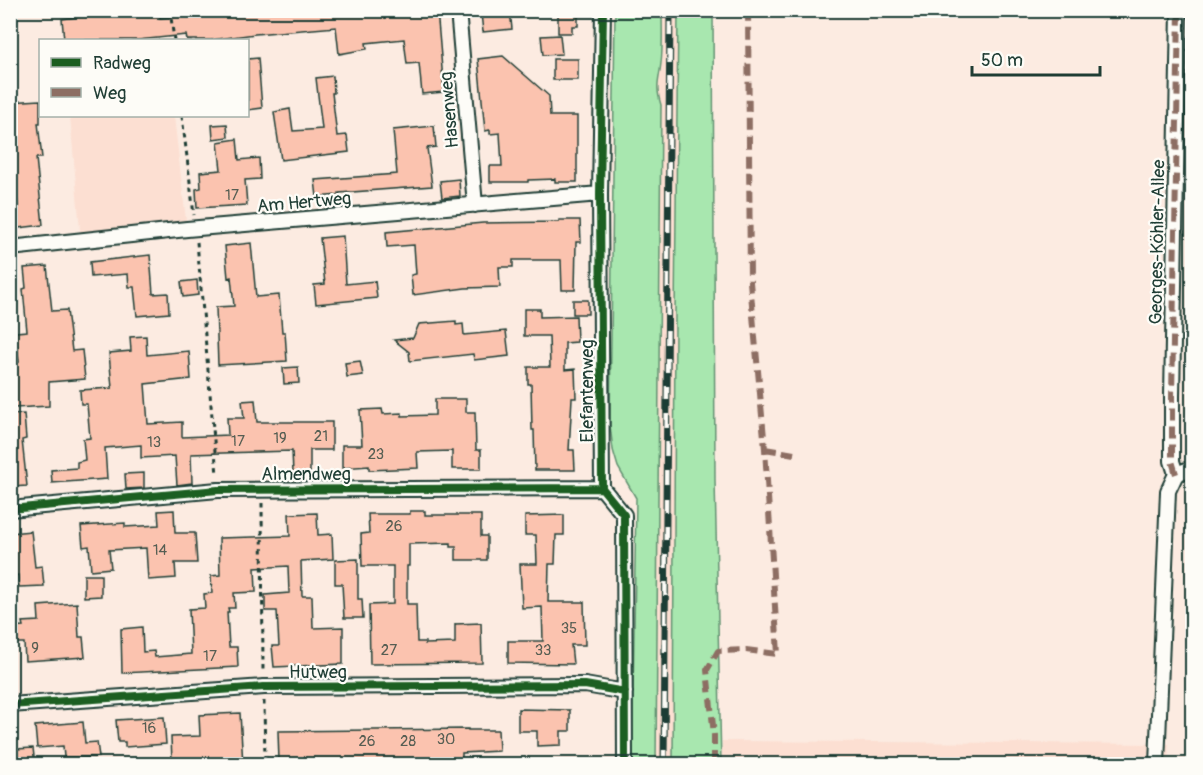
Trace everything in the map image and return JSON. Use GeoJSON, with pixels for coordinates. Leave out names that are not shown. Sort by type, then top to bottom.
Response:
{"type":"FeatureCollection","features":[{"type":"Feature","properties":{"kind":"street","name":"Hasenweg"},"geometry":{"type":"LineString","coordinates":[[458,10],[475,205]]}},
{"type":"Feature","properties":{"kind":"street","name":"Elefantenweg"},"geometry":{"type":"LineString","coordinates":[[602,488],[600,194],[603,10]]}},
{"type":"Feature","properties":{"kind":"street","name":"Georges-Köhler-Allee"},"geometry":{"type":"LineString","coordinates":[[1176,474],[1172,461],[1172,396],[1179,10]]}},
{"type":"Feature","properties":{"kind":"street","name":"Am Hertweg"},"geometry":{"type":"LineString","coordinates":[[10,248],[196,229],[600,194]]}},
{"type":"Feature","properties":{"kind":"street"},"geometry":{"type":"LineString","coordinates":[[1157,765],[1168,492],[1176,474],[1192,468]]}},
{"type":"Feature","properties":{"kind":"street"},"geometry":{"type":"LineString","coordinates":[[602,488],[624,515],[625,765]]}},
{"type":"Feature","properties":{"kind":"street","name":"Almendweg"},"geometry":{"type":"LineString","coordinates":[[10,509],[218,490],[602,488]]}},
{"type":"Feature","properties":{"kind":"street","name":"Hutweg"},"geometry":{"type":"LineString","coordinates":[[10,705],[264,687],[585,685],[625,692]]}},
{"type":"Feature","properties":{"kind":"path"},"geometry":{"type":"LineString","coordinates":[[170,10],[174,39]]}},
{"type":"Feature","properties":{"kind":"path"},"geometry":{"type":"LineString","coordinates":[[182,117],[196,229],[218,490]]}},
{"type":"Feature","properties":{"kind":"path"},"geometry":{"type":"LineString","coordinates":[[262,490],[265,765]]}},
{"type":"Feature","properties":{"kind":"shaded area"},"geometry":{"type":"Polygon","coordinates":[[[678,10],[673,764],[656,764],[661,105],[657,92],[657,79],[661,64],[662,11],[678,10]]]}},
{"type":"Feature","properties":{"kind":"shaded area"},"geometry":{"type":"Polygon","coordinates":[[[70,117],[174,117],[187,229],[81,241],[70,117]]]}},
{"type":"Feature","properties":{"kind":"shaded area"},"geometry":{"type":"Polygon","coordinates":[[[722,741],[1169,744],[1168,764],[721,764],[722,741]]]}},
{"type":"Feature","properties":{"kind":"green space"},"geometry":{"type":"Polygon","coordinates":[[[615,11],[662,11],[662,50],[658,88],[661,105],[656,764],[632,764],[636,498],[618,467],[610,425],[615,11]]]}},
{"type":"Feature","properties":{"kind":"green space"},"geometry":{"type":"Polygon","coordinates":[[[678,11],[713,11],[715,480],[721,764],[673,764],[678,11]]]}},
{"type":"Feature","properties":{"kind":"building"},"geometry":{"type":"Polygon","coordinates":[[[127,10],[160,10],[160,18],[215,13],[215,10],[437,10],[444,92],[422,94],[419,63],[407,64],[404,39],[366,43],[367,49],[339,54],[336,27],[218,39],[187,39],[186,35],[148,39],[64,39],[62,19],[127,10]]]}},
{"type":"Feature","properties":{"kind":"building"},"geometry":{"type":"Polygon","coordinates":[[[510,10],[512,29],[483,32],[481,13],[510,10]]]}},
{"type":"Feature","properties":{"kind":"building"},"geometry":{"type":"Polygon","coordinates":[[[558,10],[578,10],[578,26],[572,26],[572,33],[558,33],[558,10]]]}},
{"type":"Feature","properties":{"kind":"building"},"geometry":{"type":"Polygon","coordinates":[[[560,35],[562,54],[543,55],[541,36],[560,35]]]}},
{"type":"Feature","properties":{"kind":"building"},"geometry":{"type":"Polygon","coordinates":[[[503,56],[549,96],[550,116],[577,116],[577,182],[555,182],[555,179],[490,182],[490,166],[502,166],[500,133],[490,134],[490,130],[485,131],[478,59],[503,56]]]}},
{"type":"Feature","properties":{"kind":"building"},"geometry":{"type":"Polygon","coordinates":[[[258,58],[262,108],[249,110],[249,59],[258,58]]]}},
{"type":"Feature","properties":{"kind":"building"},"geometry":{"type":"Polygon","coordinates":[[[553,59],[578,59],[578,80],[553,80],[553,59]]]}},
{"type":"Feature","properties":{"kind":"building"},"geometry":{"type":"Polygon","coordinates":[[[333,76],[334,93],[332,93],[337,136],[347,135],[349,152],[281,160],[274,112],[290,109],[293,131],[322,129],[316,78],[333,76]]]}},
{"type":"Feature","properties":{"kind":"building"},"geometry":{"type":"Polygon","coordinates":[[[39,100],[40,123],[38,123],[42,158],[36,158],[43,225],[10,229],[10,208],[18,207],[14,161],[10,161],[10,102],[39,100]]]}},
{"type":"Feature","properties":{"kind":"building"},"geometry":{"type":"Polygon","coordinates":[[[227,124],[228,137],[213,139],[212,125],[227,124]]]}},
{"type":"Feature","properties":{"kind":"building"},"geometry":{"type":"Polygon","coordinates":[[[434,126],[436,147],[427,148],[432,186],[339,193],[339,195],[317,197],[315,180],[397,174],[393,130],[434,126]]]}},
{"type":"Feature","properties":{"kind":"building"},"geometry":{"type":"Polygon","coordinates":[[[237,139],[239,160],[259,158],[260,179],[245,180],[247,205],[197,208],[196,189],[201,188],[200,172],[221,170],[218,142],[237,139]]]}},
{"type":"Feature","properties":{"kind":"building"},"geometry":{"type":"Polygon","coordinates":[[[459,179],[460,196],[442,198],[440,181],[459,179]]]}},
{"type":"Feature","properties":{"kind":"building"},"geometry":{"type":"Polygon","coordinates":[[[559,220],[580,220],[581,242],[576,242],[575,290],[562,290],[561,260],[513,260],[513,267],[499,267],[500,287],[465,288],[413,295],[411,275],[416,274],[414,245],[387,247],[386,232],[483,223],[559,222],[559,220]]]}},
{"type":"Feature","properties":{"kind":"building"},"geometry":{"type":"Polygon","coordinates":[[[343,236],[346,284],[375,281],[377,298],[316,304],[314,285],[325,284],[320,238],[343,236]]]}},
{"type":"Feature","properties":{"kind":"building"},"geometry":{"type":"Polygon","coordinates":[[[251,243],[256,297],[279,295],[287,361],[218,365],[216,307],[234,306],[225,246],[251,243]]]}},
{"type":"Feature","properties":{"kind":"building"},"geometry":{"type":"Polygon","coordinates":[[[150,255],[153,294],[168,293],[169,313],[137,316],[134,287],[129,287],[128,274],[91,277],[90,262],[150,255]]]}},
{"type":"Feature","properties":{"kind":"building"},"geometry":{"type":"Polygon","coordinates":[[[47,266],[52,311],[67,310],[72,351],[82,350],[85,379],[49,382],[49,406],[14,408],[11,363],[19,362],[16,332],[27,331],[23,289],[26,288],[24,268],[47,266]]]}},
{"type":"Feature","properties":{"kind":"building"},"geometry":{"type":"Polygon","coordinates":[[[197,280],[198,295],[183,297],[181,282],[197,280]]]}},
{"type":"Feature","properties":{"kind":"building"},"geometry":{"type":"Polygon","coordinates":[[[573,300],[588,300],[588,314],[573,314],[573,300]]]}},
{"type":"Feature","properties":{"kind":"building"},"geometry":{"type":"Polygon","coordinates":[[[524,309],[540,309],[540,317],[576,316],[577,342],[565,343],[565,370],[575,369],[576,398],[572,398],[569,450],[574,450],[575,470],[535,470],[531,384],[528,384],[528,367],[550,367],[549,336],[524,336],[524,309]]]}},
{"type":"Feature","properties":{"kind":"building"},"geometry":{"type":"Polygon","coordinates":[[[456,321],[456,325],[463,324],[464,335],[506,331],[509,356],[474,360],[473,354],[410,361],[409,352],[394,340],[413,338],[419,324],[456,321]]]}},
{"type":"Feature","properties":{"kind":"building"},"geometry":{"type":"Polygon","coordinates":[[[146,336],[147,355],[189,351],[191,379],[145,384],[148,424],[182,422],[182,437],[228,435],[227,418],[244,418],[242,401],[255,400],[257,422],[332,422],[332,450],[310,450],[310,473],[293,473],[292,451],[191,454],[192,483],[177,485],[175,456],[141,458],[141,445],[105,448],[107,479],[52,483],[51,470],[77,468],[77,462],[85,460],[83,439],[90,438],[87,404],[81,404],[80,390],[112,388],[109,353],[131,351],[130,337],[146,336]]]}},
{"type":"Feature","properties":{"kind":"building"},"geometry":{"type":"Polygon","coordinates":[[[360,361],[363,375],[347,377],[345,363],[360,361]]]}},
{"type":"Feature","properties":{"kind":"building"},"geometry":{"type":"Polygon","coordinates":[[[298,367],[299,383],[284,384],[283,368],[298,367]]]}},
{"type":"Feature","properties":{"kind":"building"},"geometry":{"type":"Polygon","coordinates":[[[435,399],[466,399],[466,412],[475,412],[476,450],[481,450],[481,469],[452,469],[452,451],[417,452],[418,468],[369,470],[369,466],[342,468],[342,445],[362,445],[360,410],[382,409],[383,414],[402,413],[402,416],[435,415],[435,399]]]}},
{"type":"Feature","properties":{"kind":"building"},"geometry":{"type":"Polygon","coordinates":[[[24,414],[26,439],[22,440],[27,486],[10,487],[10,415],[24,414]]]}},
{"type":"Feature","properties":{"kind":"building"},"geometry":{"type":"Polygon","coordinates":[[[144,473],[144,488],[126,489],[125,474],[144,473]]]}},
{"type":"Feature","properties":{"kind":"building"},"geometry":{"type":"Polygon","coordinates":[[[174,510],[175,533],[195,533],[197,563],[175,563],[176,578],[148,580],[146,548],[109,550],[111,568],[91,570],[89,546],[83,547],[81,526],[125,523],[125,527],[159,525],[158,511],[174,510]]]}},
{"type":"Feature","properties":{"kind":"building"},"geometry":{"type":"Polygon","coordinates":[[[410,511],[425,511],[425,515],[481,515],[481,536],[487,536],[487,560],[456,560],[456,547],[451,547],[451,543],[409,544],[407,604],[416,604],[417,642],[455,643],[455,624],[481,623],[482,663],[370,664],[369,605],[393,604],[393,566],[362,566],[361,534],[369,533],[368,514],[410,514],[410,511]]]}},
{"type":"Feature","properties":{"kind":"building"},"geometry":{"type":"Polygon","coordinates":[[[317,513],[318,535],[332,534],[333,559],[301,561],[302,596],[312,596],[313,628],[343,627],[343,664],[274,667],[272,646],[279,646],[277,611],[265,611],[265,595],[289,593],[288,566],[255,568],[256,592],[234,593],[235,608],[228,608],[229,612],[227,612],[229,647],[237,647],[238,667],[122,673],[121,629],[142,627],[143,652],[154,651],[155,657],[191,654],[189,609],[205,608],[204,594],[212,593],[211,576],[220,575],[219,538],[290,536],[289,514],[317,513]]]}},
{"type":"Feature","properties":{"kind":"building"},"geometry":{"type":"Polygon","coordinates":[[[564,515],[564,535],[556,535],[555,564],[549,564],[548,602],[584,602],[585,645],[571,645],[573,664],[508,663],[508,641],[543,641],[542,607],[522,608],[520,564],[537,564],[536,535],[525,535],[525,516],[564,515]]]}},
{"type":"Feature","properties":{"kind":"building"},"geometry":{"type":"Polygon","coordinates":[[[31,531],[35,567],[42,566],[44,586],[19,587],[18,575],[10,576],[10,533],[31,531]]]}},
{"type":"Feature","properties":{"kind":"building"},"geometry":{"type":"Polygon","coordinates":[[[358,559],[358,599],[362,599],[363,618],[344,618],[342,584],[335,584],[335,560],[358,559]]]}},
{"type":"Feature","properties":{"kind":"building"},"geometry":{"type":"Polygon","coordinates":[[[84,575],[101,575],[101,596],[84,597],[84,575]]]}},
{"type":"Feature","properties":{"kind":"building"},"geometry":{"type":"Polygon","coordinates":[[[77,603],[79,637],[83,637],[85,657],[25,661],[24,643],[10,643],[10,627],[23,626],[22,622],[39,621],[38,606],[77,603]]]}},
{"type":"Feature","properties":{"kind":"building"},"geometry":{"type":"Polygon","coordinates":[[[518,709],[570,710],[570,731],[561,731],[561,745],[537,746],[537,731],[518,731],[518,709]]]}},
{"type":"Feature","properties":{"kind":"building"},"geometry":{"type":"Polygon","coordinates":[[[240,713],[243,765],[209,765],[205,759],[172,761],[171,737],[200,736],[199,715],[240,713]]]}},
{"type":"Feature","properties":{"kind":"building"},"geometry":{"type":"Polygon","coordinates":[[[164,717],[166,744],[125,747],[125,742],[118,742],[116,720],[164,717]]]}},
{"type":"Feature","properties":{"kind":"building"},"geometry":{"type":"Polygon","coordinates":[[[83,722],[85,743],[97,742],[99,757],[64,757],[63,746],[37,748],[35,726],[83,722]]]}},
{"type":"Feature","properties":{"kind":"building"},"geometry":{"type":"Polygon","coordinates":[[[498,730],[499,751],[462,753],[462,765],[359,764],[359,762],[294,765],[294,760],[279,761],[278,731],[498,730]]]}},
{"type":"Feature","properties":{"kind":"building"},"geometry":{"type":"Polygon","coordinates":[[[33,748],[35,765],[17,765],[16,749],[33,748]]]}},
{"type":"Feature","properties":{"kind":"railway"},"geometry":{"type":"LineString","coordinates":[[664,764],[670,10]]}},
{"type":"Feature","properties":{"kind":"marked path"},"geometry":{"type":"LineString","coordinates":[[714,764],[714,735],[707,670],[718,651],[746,650],[778,654],[765,449],[750,282],[748,10]]}},
{"type":"Feature","properties":{"kind":"marked path"},"geometry":{"type":"LineString","coordinates":[[1176,474],[1172,461],[1172,396],[1179,10]]}},
{"type":"Feature","properties":{"kind":"marked path"},"geometry":{"type":"LineString","coordinates":[[765,449],[794,454]]}},
{"type":"Feature","properties":{"kind":"cycle path"},"geometry":{"type":"LineString","coordinates":[[603,10],[600,194],[602,488],[624,515],[625,764]]}},
{"type":"Feature","properties":{"kind":"cycle path"},"geometry":{"type":"LineString","coordinates":[[10,509],[218,490],[602,488]]}},
{"type":"Feature","properties":{"kind":"cycle path"},"geometry":{"type":"LineString","coordinates":[[10,705],[264,687],[585,685],[625,692]]}}]}
